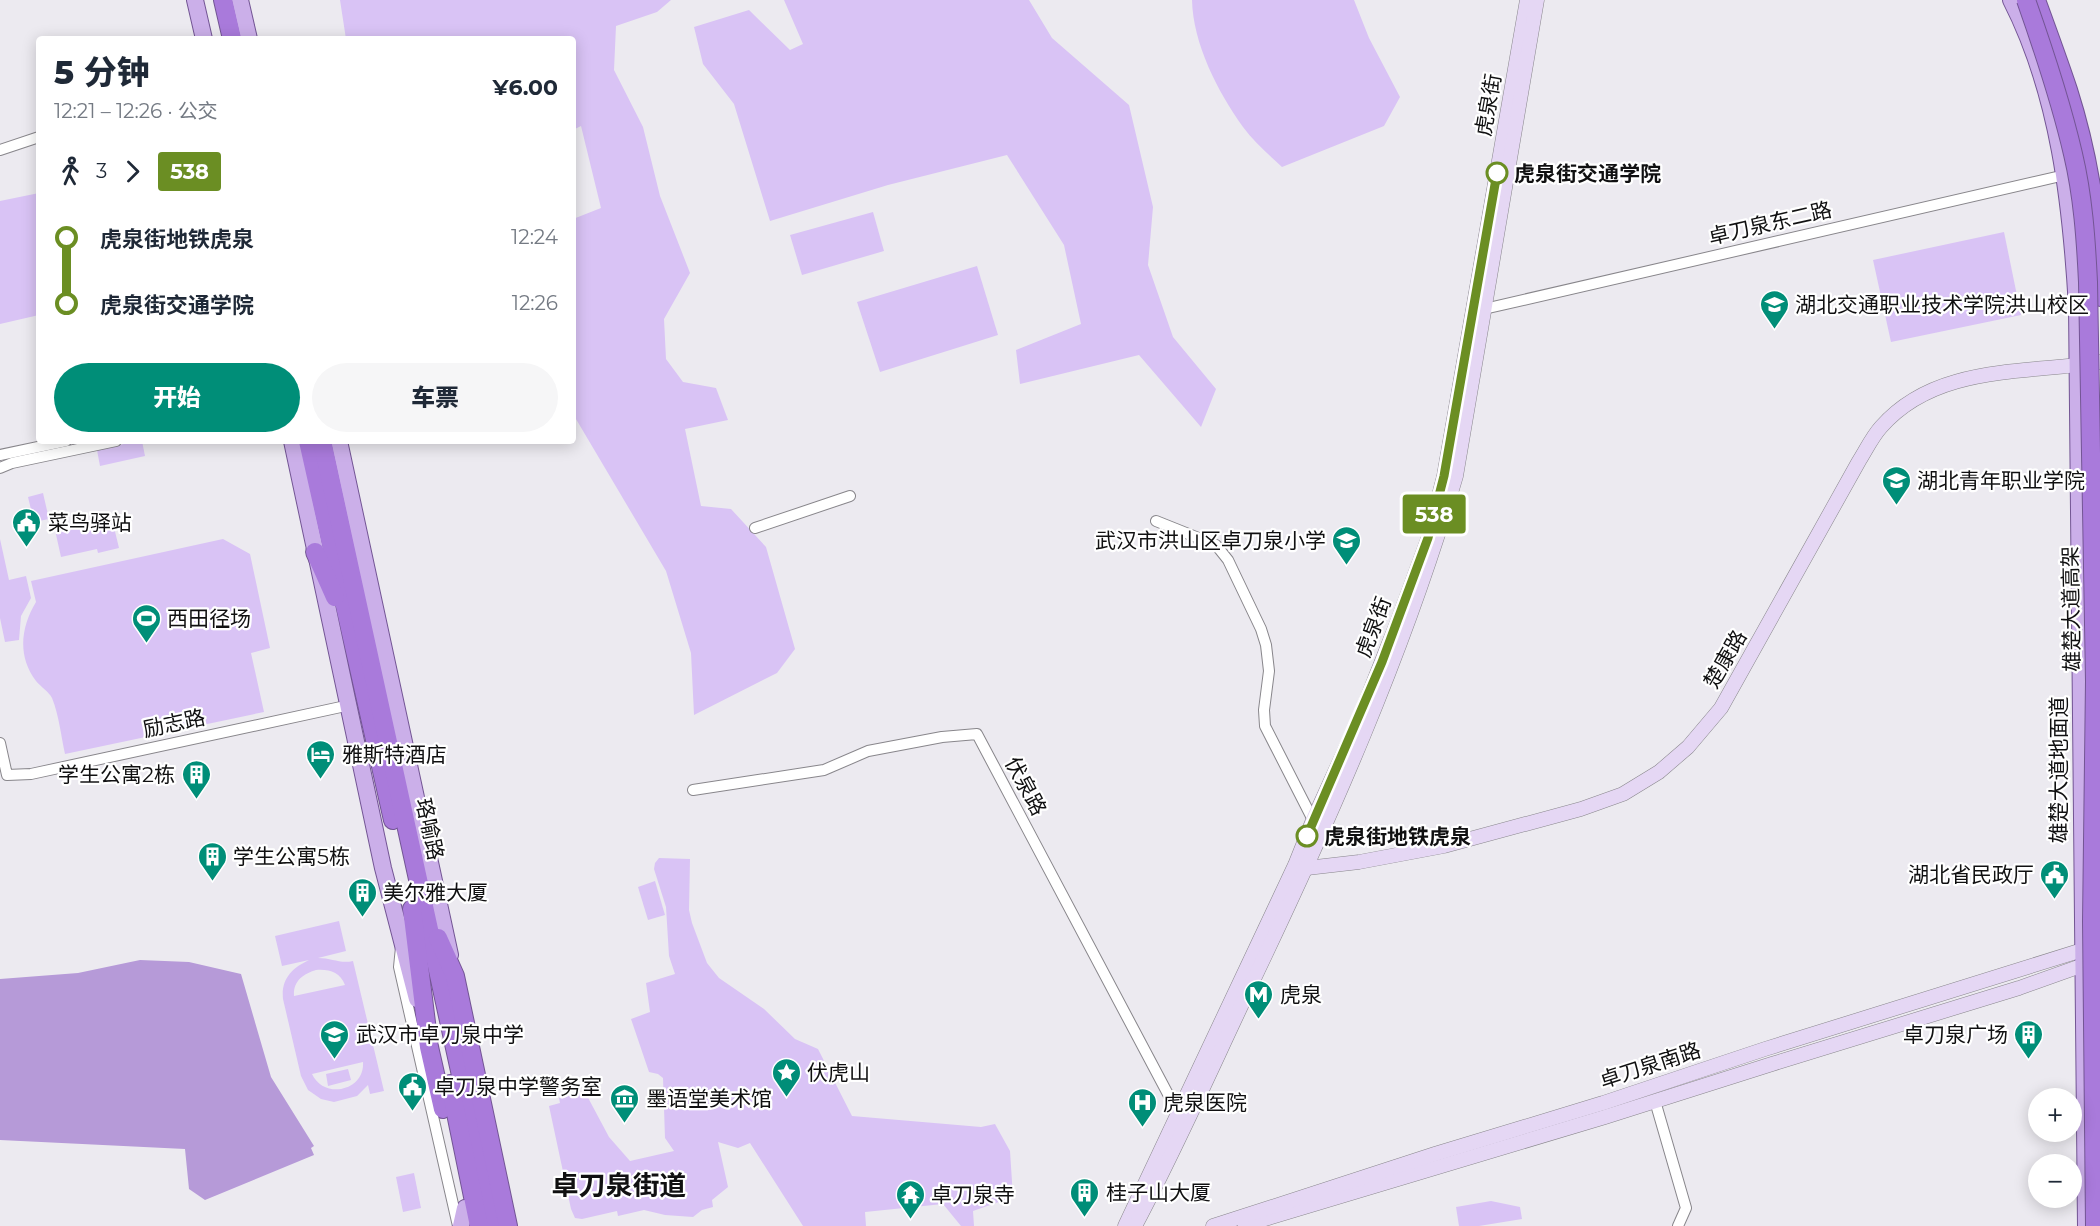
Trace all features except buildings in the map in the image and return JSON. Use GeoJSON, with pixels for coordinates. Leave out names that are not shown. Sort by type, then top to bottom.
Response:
{"type":"FeatureCollection","features":[{"type":"Feature","properties":{"kind":"highway"},"geometry":{"type":"LineString","coordinates":[[211,0],[218,36]]}},
{"type":"Feature","properties":{"kind":"highway"},"geometry":{"type":"LineString","coordinates":[[223,0],[231,36]]}},
{"type":"Feature","properties":{"kind":"highway"},"geometry":{"type":"LineString","coordinates":[[232,36],[238,0]]}},
{"type":"Feature","properties":{"kind":"highway","name":"雄楚大道高架"},"geometry":{"type":"LineString","coordinates":[[2026,0],[2058,95],[2074,157],[2085,225],[2088,282],[2095,681],[2088,1223]]}},
{"type":"Feature","properties":{"kind":"highway"},"geometry":{"type":"LineString","coordinates":[[2036,0],[2069,92],[2084,153],[2095,218],[2100,297]]}},
{"type":"Feature","properties":{"kind":"highway","name":"珞喻路"},"geometry":{"type":"LineString","coordinates":[[309,444],[417,904],[436,966],[494,1226]]}},
{"type":"Feature","properties":{"kind":"highway","name":"珞喻路"},"geometry":{"type":"LineString","coordinates":[[323,444],[384,714],[451,1089],[480,1226]]}},
{"type":"Feature","properties":{"kind":"highway"},"geometry":{"type":"LineString","coordinates":[[315,552],[353,640]]}},
{"type":"Feature","properties":{"kind":"highway"},"geometry":{"type":"LineString","coordinates":[[417,904],[455,976],[508,1226]]}},
{"type":"Feature","properties":{"kind":"highway"},"geometry":{"type":"LineString","coordinates":[[417,904],[429,1047],[463,1222]]}},
{"type":"Feature","properties":{"kind":"highway"},"geometry":{"type":"LineString","coordinates":[[480,1165],[482,1214],[480,1226]]}},
{"type":"Feature","properties":{"kind":"main road"},"geometry":{"type":"LineString","coordinates":[[195,0],[203,36]]}},
{"type":"Feature","properties":{"kind":"main road"},"geometry":{"type":"LineString","coordinates":[[238,0],[248,36]]}},
{"type":"Feature","properties":{"kind":"main road","name":"虎泉街"},"geometry":{"type":"LineString","coordinates":[[1125,1226],[1178,1113],[1301,867],[1313,820],[1359,719],[1428,538],[1452,429],[1527,0]]}},
{"type":"Feature","properties":{"kind":"main road","name":"虎泉街"},"geometry":{"type":"LineString","coordinates":[[1138,1224],[1301,867],[1408,625],[1437,541],[1456,476],[1537,0]]}},
{"type":"Feature","properties":{"kind":"main road","name":"雄楚大道地面道"},"geometry":{"type":"LineString","coordinates":[[2011,0],[2051,112],[2065,175],[2074,244],[2077,307],[2082,958],[2088,1223]]}},
{"type":"Feature","properties":{"kind":"main road"},"geometry":{"type":"LineString","coordinates":[[2045,0],[2066,57],[2086,126],[2100,196]]}},
{"type":"Feature","properties":{"kind":"main road","name":"楚康路"},"geometry":{"type":"LineString","coordinates":[[1301,867],[1359,862],[1444,846],[1592,806],[1623,794],[1648,780],[1688,747],[1721,708],[1859,461],[1883,425],[1914,400],[1950,383],[1993,374],[2100,362]]}},
{"type":"Feature","properties":{"kind":"main road"},"geometry":{"type":"LineString","coordinates":[[293,444],[383,868],[429,1047]]}},
{"type":"Feature","properties":{"kind":"main road"},"geometry":{"type":"LineString","coordinates":[[340,444],[455,976]]}},
{"type":"Feature","properties":{"kind":"main road","name":"卓刀泉南路"},"geometry":{"type":"LineString","coordinates":[[1244,1226],[2019,988],[2082,958],[2100,944]]}},
{"type":"Feature","properties":{"kind":"main road","name":"卓刀泉南路"},"geometry":{"type":"LineString","coordinates":[[1213,1226],[1435,1154],[1603,1103],[1765,1049],[2082,958],[2100,959]]}},
{"type":"Feature","properties":{"kind":"street"},"geometry":{"type":"LineString","coordinates":[[0,150],[36,138]]}},
{"type":"Feature","properties":{"kind":"street","name":"卓刀泉东二路"},"geometry":{"type":"LineString","coordinates":[[1484,309],[2065,175]]}},
{"type":"Feature","properties":{"kind":"street"},"geometry":{"type":"LineString","coordinates":[[0,455],[52,444]]}},
{"type":"Feature","properties":{"kind":"street"},"geometry":{"type":"LineString","coordinates":[[0,468],[12,463],[103,444]]}},
{"type":"Feature","properties":{"kind":"street"},"geometry":{"type":"LineString","coordinates":[[755,528],[850,496]]}},
{"type":"Feature","properties":{"kind":"street"},"geometry":{"type":"LineString","coordinates":[[1156,520],[1216,546],[1228,560],[1261,629],[1266,645],[1269,670],[1264,710],[1265,726],[1313,820]]}},
{"type":"Feature","properties":{"kind":"street","name":"励志路"},"geometry":{"type":"LineString","coordinates":[[0,743],[7,775],[30,774],[350,705]]}},
{"type":"Feature","properties":{"kind":"street","name":"伏泉路"},"geometry":{"type":"LineString","coordinates":[[693,790],[824,770],[868,751],[934,738],[977,734],[1178,1113]]}},
{"type":"Feature","properties":{"kind":"street"},"geometry":{"type":"LineString","coordinates":[[402,941],[399,967],[463,1222]]}},
{"type":"Feature","properties":{"kind":"street"},"geometry":{"type":"LineString","coordinates":[[1655,1101],[1686,1208],[1678,1226]]}},
{"type":"Feature","properties":{"kind":"shaded area"},"geometry":{"type":"Polygon","coordinates":[[[340,0],[671,0],[657,12],[616,26],[614,70],[643,127],[660,196],[690,273],[664,319],[666,359],[683,382],[716,388],[728,420],[685,429],[701,506],[731,509],[766,547],[795,649],[777,673],[694,715],[691,653],[666,571],[576,419],[576,218],[601,208],[581,126],[576,128],[576,36],[346,36],[340,0]]]}},
{"type":"Feature","properties":{"kind":"shaded area"},"geometry":{"type":"Polygon","coordinates":[[[784,0],[1029,0],[1052,38],[1129,105],[1153,207],[1148,265],[1173,337],[1216,389],[1201,427],[1139,355],[1020,384],[1016,350],[1081,324],[1064,245],[1007,155],[888,185],[770,221],[734,104],[703,64],[694,27],[749,10],[790,50],[803,44],[784,0]]]}},
{"type":"Feature","properties":{"kind":"shaded area"},"geometry":{"type":"Polygon","coordinates":[[[1192,0],[1354,0],[1369,38],[1400,97],[1384,126],[1282,167],[1247,133],[1216,83],[1197,33],[1192,0]]]}},
{"type":"Feature","properties":{"kind":"shaded area"},"geometry":{"type":"Polygon","coordinates":[[[36,194],[36,316],[0,324],[0,201],[36,194]]]}},
{"type":"Feature","properties":{"kind":"shaded area"},"geometry":{"type":"Polygon","coordinates":[[[873,212],[884,251],[802,275],[790,235],[873,212]]]}},
{"type":"Feature","properties":{"kind":"shaded area"},"geometry":{"type":"Polygon","coordinates":[[[2004,232],[2021,315],[1891,342],[1873,260],[2004,232]]]}},
{"type":"Feature","properties":{"kind":"shaded area"},"geometry":{"type":"Polygon","coordinates":[[[977,266],[998,335],[880,372],[857,302],[977,266]]]}},
{"type":"Feature","properties":{"kind":"shaded area"},"geometry":{"type":"Polygon","coordinates":[[[124,444],[143,444],[145,456],[100,466],[97,450],[124,444]]]}},
{"type":"Feature","properties":{"kind":"shaded area"},"geometry":{"type":"Polygon","coordinates":[[[43,493],[49,519],[34,522],[28,497],[43,493]]]}},
{"type":"Feature","properties":{"kind":"shaded area"},"geometry":{"type":"Polygon","coordinates":[[[111,515],[119,548],[98,553],[97,549],[61,557],[55,530],[52,531],[51,528],[111,515]]]}},
{"type":"Feature","properties":{"kind":"shaded area"},"geometry":{"type":"Polygon","coordinates":[[[0,539],[9,580],[26,576],[31,598],[21,616],[19,640],[5,642],[0,618],[0,539]]]}},
{"type":"Feature","properties":{"kind":"shaded area","name":"西田径场"},"geometry":{"type":"Polygon","coordinates":[[[223,539],[250,554],[270,648],[251,653],[264,712],[65,754],[52,698],[36,681],[26,662],[24,652],[24,631],[36,602],[31,581],[223,539]]]}},
{"type":"Feature","properties":{"kind":"shaded area"},"geometry":{"type":"Polygon","coordinates":[[[659,858],[690,859],[689,910],[707,963],[719,978],[764,1009],[795,1039],[818,1049],[852,1116],[981,1127],[995,1124],[1010,1151],[1013,1197],[973,1211],[974,1226],[961,1226],[943,1204],[865,1212],[866,1226],[803,1226],[750,1143],[738,1148],[718,1142],[728,1187],[712,1200],[713,1207],[702,1210],[693,1217],[665,1215],[644,1210],[618,1216],[617,1211],[582,1219],[575,1218],[571,1209],[549,1106],[560,1103],[559,1098],[585,1092],[609,1137],[630,1161],[674,1151],[665,1138],[663,1078],[649,1072],[631,1019],[650,1012],[646,983],[675,974],[669,956],[666,907],[654,869],[659,858]]]}},
{"type":"Feature","properties":{"kind":"shaded area"},"geometry":{"type":"Polygon","coordinates":[[[655,881],[665,915],[648,920],[638,887],[655,881]]]}},
{"type":"Feature","properties":{"kind":"shaded area"},"geometry":{"type":"Polygon","coordinates":[[[339,921],[346,951],[318,958],[353,961],[384,1091],[370,1094],[368,1085],[357,1096],[334,1102],[321,1099],[308,1090],[301,1076],[283,992],[289,975],[309,960],[282,966],[275,936],[339,921]],[[316,970],[297,982],[294,996],[345,985],[334,972],[316,970]],[[363,1062],[312,1074],[325,1087],[343,1089],[358,1080],[363,1062]]]}},
{"type":"Feature","properties":{"kind":"shaded area"},"geometry":{"type":"Polygon","coordinates":[[[140,960],[189,962],[241,974],[271,1077],[314,1146],[311,1148],[314,1155],[205,1200],[189,1189],[185,1149],[0,1140],[0,979],[78,973],[140,960]]]}},
{"type":"Feature","properties":{"kind":"shaded area"},"geometry":{"type":"Polygon","coordinates":[[[348,1069],[351,1080],[328,1086],[326,1074],[348,1069]]]}},
{"type":"Feature","properties":{"kind":"shaded area"},"geometry":{"type":"Polygon","coordinates":[[[414,1173],[421,1208],[403,1212],[396,1177],[414,1173]]]}},
{"type":"Feature","properties":{"kind":"shaded area"},"geometry":{"type":"Polygon","coordinates":[[[1491,1201],[1520,1207],[1522,1219],[1479,1226],[1459,1226],[1456,1207],[1491,1201]]]}},
{"type":"Feature","properties":{"kind":"bus line","name":"538"},"geometry":{"type":"LineString","coordinates":[[1307,836],[1359,719],[1428,538],[1444,476],[1497,173]]}},
{"type":"Feature","properties":{"kind":"place","name":"虎泉街交通学院"},"geometry":{"type":"Point","coordinates":[1497,173]}},
{"type":"Feature","properties":{"kind":"place","name":"湖北交通职业技术学院洪山校区"},"geometry":{"type":"Point","coordinates":[1774,330]}},
{"type":"Feature","properties":{"kind":"place","name":"湖北青年职业学院"},"geometry":{"type":"Point","coordinates":[1896,506]}},
{"type":"Feature","properties":{"kind":"place","name":"菜鸟驿站"},"geometry":{"type":"Point","coordinates":[27,548]}},
{"type":"Feature","properties":{"kind":"place","name":"武汉市洪山区卓刀泉小学"},"geometry":{"type":"Point","coordinates":[1347,566]}},
{"type":"Feature","properties":{"kind":"place","name":"西田径场"},"geometry":{"type":"Point","coordinates":[146,644]}},
{"type":"Feature","properties":{"kind":"place","name":"雅斯特酒店"},"geometry":{"type":"Point","coordinates":[321,780]}},
{"type":"Feature","properties":{"kind":"place","name":"学生公寓2栋"},"geometry":{"type":"Point","coordinates":[196,800]}},
{"type":"Feature","properties":{"kind":"place","name":"虎泉街地铁虎泉"},"geometry":{"type":"Point","coordinates":[1307,836]}},
{"type":"Feature","properties":{"kind":"place","name":"学生公寓5栋"},"geometry":{"type":"Point","coordinates":[212,882]}},
{"type":"Feature","properties":{"kind":"place","name":"湖北省民政厅"},"geometry":{"type":"Point","coordinates":[2055,900]}},
{"type":"Feature","properties":{"kind":"place","name":"美尔雅大厦"},"geometry":{"type":"Point","coordinates":[362,918]}},
{"type":"Feature","properties":{"kind":"place","name":"虎泉"},"geometry":{"type":"Point","coordinates":[1259,1020]}},
{"type":"Feature","properties":{"kind":"place","name":"武汉市卓刀泉中学"},"geometry":{"type":"Point","coordinates":[335,1060]}},
{"type":"Feature","properties":{"kind":"place","name":"卓刀泉广场"},"geometry":{"type":"Point","coordinates":[2029,1060]}},
{"type":"Feature","properties":{"kind":"place","name":"伏虎山"},"geometry":{"type":"Point","coordinates":[786,1098]}},
{"type":"Feature","properties":{"kind":"place","name":"卓刀泉中学警务室"},"geometry":{"type":"Point","coordinates":[413,1112]}},
{"type":"Feature","properties":{"kind":"place","name":"墨语堂美术馆"},"geometry":{"type":"Point","coordinates":[625,1124]}},
{"type":"Feature","properties":{"kind":"place","name":"虎泉医院"},"geometry":{"type":"Point","coordinates":[1142,1128]}},
{"type":"Feature","properties":{"kind":"place","name":"桂子山大厦"},"geometry":{"type":"Point","coordinates":[1085,1218]}},
{"type":"Feature","properties":{"kind":"place","name":"卓刀泉寺"},"geometry":{"type":"Point","coordinates":[910,1220]}},
{"type":"Feature","properties":{"kind":"district","name":"卓刀泉街道"},"geometry":{"type":"Point","coordinates":[619,1185]}}]}
